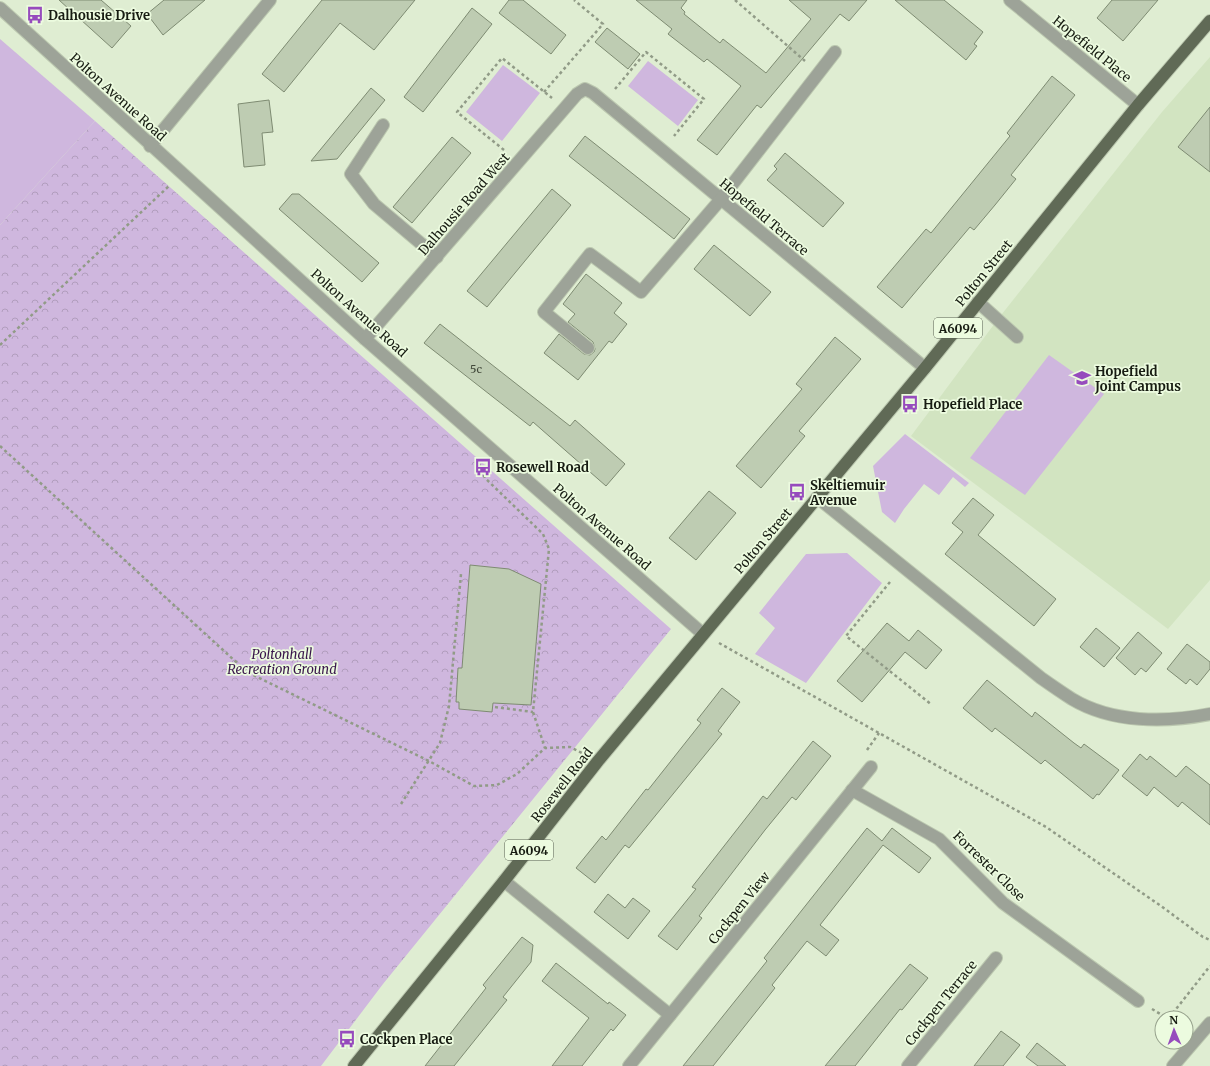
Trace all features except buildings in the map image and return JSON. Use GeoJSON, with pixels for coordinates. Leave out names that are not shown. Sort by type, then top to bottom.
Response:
{"type":"FeatureCollection","features":[{"type":"Feature","properties":{"kind":"main road","name":"Polton Street"},"geometry":{"type":"LineString","coordinates":[[703,634],[925,368],[1138,105],[1210,21]]}},
{"type":"Feature","properties":{"kind":"main road","name":"Rosewell Road"},"geometry":{"type":"LineString","coordinates":[[354,1066],[504,881],[598,761],[703,634]]}},
{"type":"Feature","properties":{"kind":"street"},"geometry":{"type":"LineString","coordinates":[[150,146],[270,0]]}},
{"type":"Feature","properties":{"kind":"street","name":"Hopefield Place"},"geometry":{"type":"LineString","coordinates":[[1010,0],[1138,105]]}},
{"type":"Feature","properties":{"kind":"street","name":"Polton Avenue Road"},"geometry":{"type":"LineString","coordinates":[[0,8],[150,146],[183,173],[365,339],[703,634]]}},
{"type":"Feature","properties":{"kind":"street"},"geometry":{"type":"LineString","coordinates":[[588,348],[544,312],[590,254],[641,292],[721,199],[835,52]]}},
{"type":"Feature","properties":{"kind":"street","name":"Hopefield Terrace"},"geometry":{"type":"LineString","coordinates":[[585,90],[593,93],[925,368]]}},
{"type":"Feature","properties":{"kind":"street","name":"Dalhousie Road West"},"geometry":{"type":"LineString","coordinates":[[365,339],[577,94],[585,90]]}},
{"type":"Feature","properties":{"kind":"street"},"geometry":{"type":"LineString","coordinates":[[383,125],[351,174],[374,204],[437,257]]}},
{"type":"Feature","properties":{"kind":"street"},"geometry":{"type":"LineString","coordinates":[[978,302],[1017,337]]}},
{"type":"Feature","properties":{"kind":"street"},"geometry":{"type":"LineString","coordinates":[[818,498],[1041,678],[1073,699],[1103,711],[1135,718],[1178,720],[1210,714]]}},
{"type":"Feature","properties":{"kind":"street","name":"Cockpen View"},"geometry":{"type":"LineString","coordinates":[[629,1066],[871,767]]}},
{"type":"Feature","properties":{"kind":"street","name":"Forrester Close"},"geometry":{"type":"LineString","coordinates":[[852,790],[939,839],[1003,903],[1138,1001]]}},
{"type":"Feature","properties":{"kind":"street"},"geometry":{"type":"LineString","coordinates":[[504,881],[670,1015]]}},
{"type":"Feature","properties":{"kind":"street","name":"Cockpen Terrace"},"geometry":{"type":"LineString","coordinates":[[908,1066],[996,958]]}},
{"type":"Feature","properties":{"kind":"street"},"geometry":{"type":"LineString","coordinates":[[1173,1066],[1210,1023]]}},
{"type":"Feature","properties":{"kind":"path"},"geometry":{"type":"LineString","coordinates":[[544,92],[603,24],[574,0]]}},
{"type":"Feature","properties":{"kind":"path"},"geometry":{"type":"LineString","coordinates":[[735,0],[819,73]]}},
{"type":"Feature","properties":{"kind":"path"},"geometry":{"type":"LineString","coordinates":[[604,102],[646,52],[704,99],[662,151]]}},
{"type":"Feature","properties":{"kind":"path"},"geometry":{"type":"LineString","coordinates":[[518,162],[457,112],[502,58],[565,108]]}},
{"type":"Feature","properties":{"kind":"path"},"geometry":{"type":"LineString","coordinates":[[0,345],[183,173]]}},
{"type":"Feature","properties":{"kind":"path"},"geometry":{"type":"LineString","coordinates":[[486,444],[479,464],[485,478],[543,534],[549,550],[533,712],[545,748]]}},
{"type":"Feature","properties":{"kind":"path"},"geometry":{"type":"LineString","coordinates":[[0,446],[247,672],[429,761],[474,786],[497,785],[517,774],[545,748],[570,746],[598,761]]}},
{"type":"Feature","properties":{"kind":"path"},"geometry":{"type":"LineString","coordinates":[[401,804],[440,743],[449,706],[460,574]]}},
{"type":"Feature","properties":{"kind":"path"},"geometry":{"type":"LineString","coordinates":[[890,582],[846,636],[932,705]]}},
{"type":"Feature","properties":{"kind":"path"},"geometry":{"type":"LineString","coordinates":[[703,634],[1046,827],[1161,906],[1203,937],[1210,940]]}},
{"type":"Feature","properties":{"kind":"path"},"geometry":{"type":"LineString","coordinates":[[495,708],[533,712]]}},
{"type":"Feature","properties":{"kind":"path"},"geometry":{"type":"LineString","coordinates":[[865,753],[879,733]]}},
{"type":"Feature","properties":{"kind":"path"},"geometry":{"type":"LineString","coordinates":[[1175,1010],[1210,966]]}},
{"type":"Feature","properties":{"kind":"shaded area","name":"Hopefield Joint Campus"},"geometry":{"type":"Polygon","coordinates":[[[1210,57],[1210,580],[1168,629],[911,436],[998,319],[1162,112],[1210,57]]]}},
{"type":"Feature","properties":{"kind":"green space"},"geometry":{"type":"Polygon","coordinates":[[[0,39],[95,121],[0,225],[0,39]]]}},
{"type":"Feature","properties":{"kind":"green space"},"geometry":{"type":"Polygon","coordinates":[[[648,61],[698,100],[678,126],[628,86],[648,61]]]}},
{"type":"Feature","properties":{"kind":"green space"},"geometry":{"type":"Polygon","coordinates":[[[503,65],[540,93],[502,141],[466,112],[503,65]]]}},
{"type":"Feature","properties":{"kind":"green space","name":"Poltonhall Recreation Ground"},"geometry":{"type":"Polygon","coordinates":[[[95,121],[671,629],[383,984],[321,1066],[0,1066],[0,225],[95,121]]]}},
{"type":"Feature","properties":{"kind":"green space"},"geometry":{"type":"Polygon","coordinates":[[[1049,355],[1104,394],[1025,495],[970,458],[1049,355]]]}},
{"type":"Feature","properties":{"kind":"green space"},"geometry":{"type":"Polygon","coordinates":[[[905,434],[969,483],[965,487],[953,477],[939,495],[924,484],[895,523],[882,512],[873,466],[905,434]]]}},
{"type":"Feature","properties":{"kind":"green space"},"geometry":{"type":"Polygon","coordinates":[[[847,553],[882,583],[806,683],[755,654],[775,628],[759,613],[806,554],[847,553]]]}},
{"type":"Feature","properties":{"kind":"place","name":"Dalhousie Drive"},"geometry":{"type":"Point","coordinates":[35,15]}},
{"type":"Feature","properties":{"kind":"place","name":"Hopefield Joint Campus"},"geometry":{"type":"Point","coordinates":[1082,378]}},
{"type":"Feature","properties":{"kind":"place","name":"Hopefield Place"},"geometry":{"type":"Point","coordinates":[910,404]}},
{"type":"Feature","properties":{"kind":"place","name":"Rosewell Road"},"geometry":{"type":"Point","coordinates":[483,467]}},
{"type":"Feature","properties":{"kind":"place","name":"Skeltiemuir Avenue"},"geometry":{"type":"Point","coordinates":[797,492]}},
{"type":"Feature","properties":{"kind":"place","name":"Cockpen Place"},"geometry":{"type":"Point","coordinates":[347,1039]}}]}
